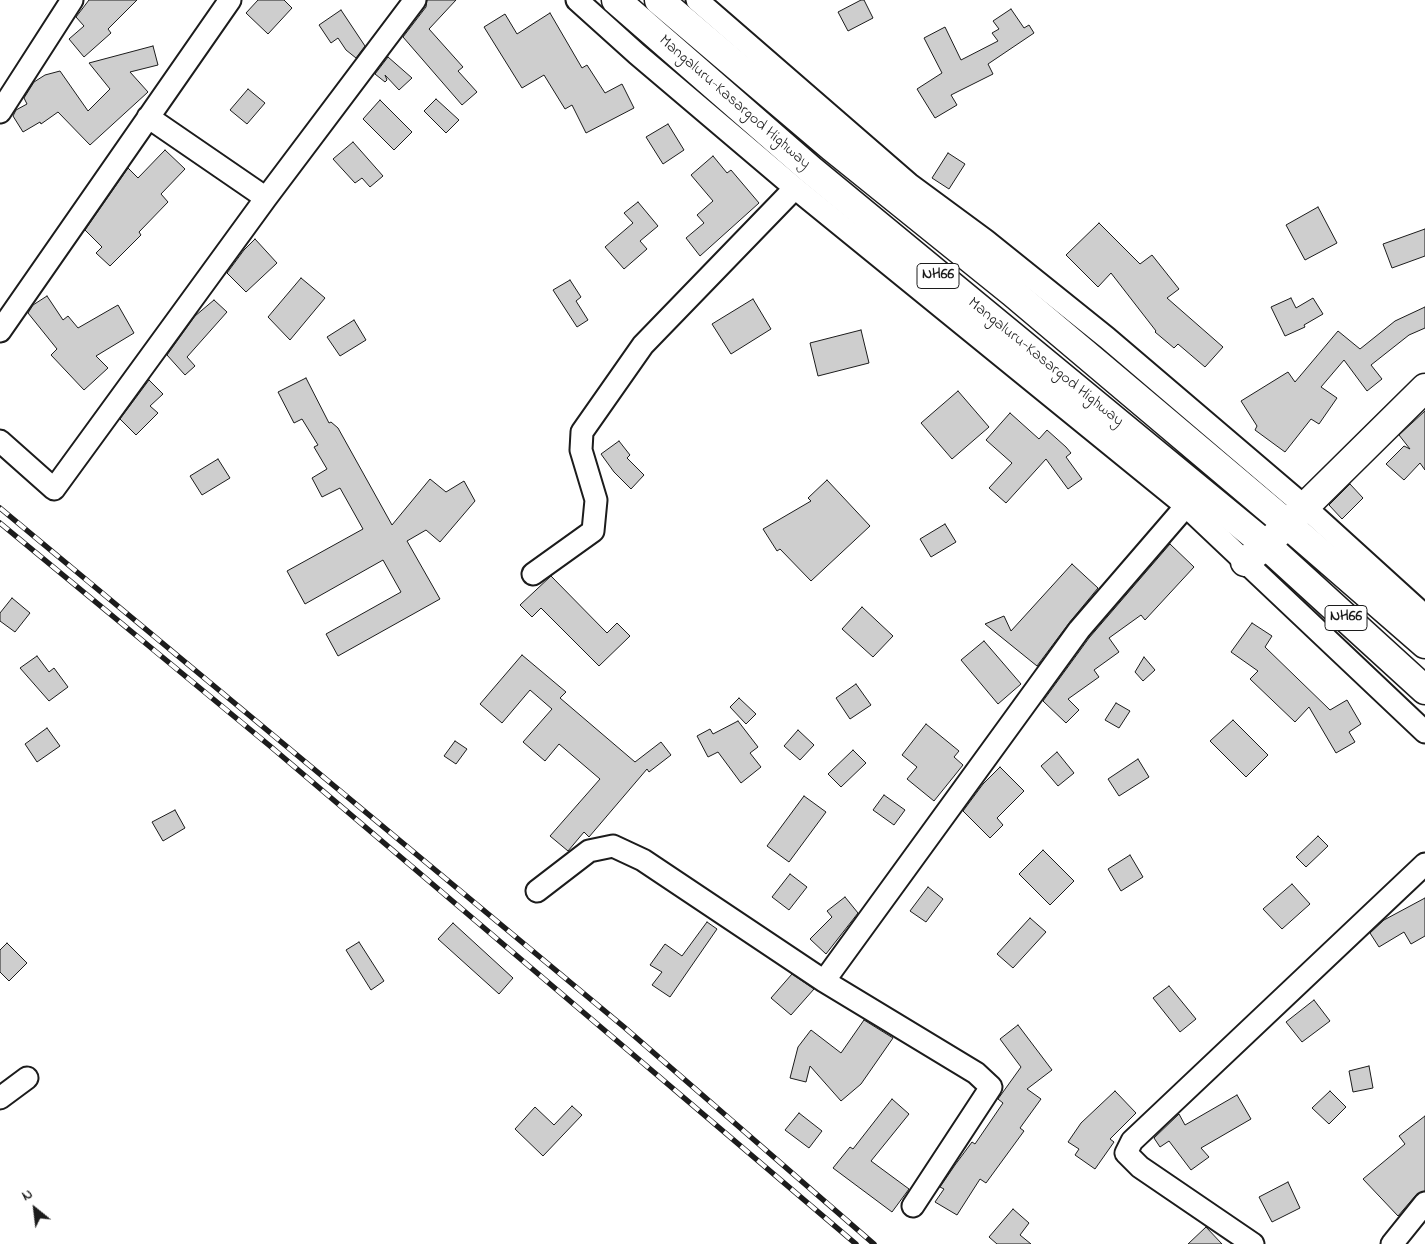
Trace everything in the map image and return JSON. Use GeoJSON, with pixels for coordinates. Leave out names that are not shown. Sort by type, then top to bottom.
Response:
{"type":"FeatureCollection","features":[{"type":"Feature","properties":{"kind":"main road","name":"Mangaluru-Kasargod Highway"},"geometry":{"type":"LineString","coordinates":[[616,0],[871,220],[1266,545],[1425,690]]}},
{"type":"Feature","properties":{"kind":"main road","name":"Mangaluru-Kasargod Highway"},"geometry":{"type":"LineString","coordinates":[[660,0],[832,147],[1012,292],[1296,515],[1425,644]]}},
{"type":"Feature","properties":{"kind":"main road"},"geometry":{"type":"LineString","coordinates":[[1245,562],[1266,545],[1425,388]]}},
{"type":"Feature","properties":{"kind":"street"},"geometry":{"type":"LineString","coordinates":[[0,112],[72,0]]}},
{"type":"Feature","properties":{"kind":"street"},"geometry":{"type":"LineString","coordinates":[[0,331],[230,0]]}},
{"type":"Feature","properties":{"kind":"street"},"geometry":{"type":"LineString","coordinates":[[0,441],[54,489],[266,198],[415,0]]}},
{"type":"Feature","properties":{"kind":"street"},"geometry":{"type":"LineString","coordinates":[[577,0],[637,54],[795,188],[1186,506],[1425,732]]}},
{"type":"Feature","properties":{"kind":"street"},"geometry":{"type":"LineString","coordinates":[[697,0],[909,184],[985,240],[1100,332],[1296,515],[1425,616]]}},
{"type":"Feature","properties":{"kind":"street"},"geometry":{"type":"LineString","coordinates":[[148,117],[266,198]]}},
{"type":"Feature","properties":{"kind":"street"},"geometry":{"type":"LineString","coordinates":[[533,574],[592,531],[596,500],[580,450],[582,432],[643,346],[795,188]]}},
{"type":"Feature","properties":{"kind":"street"},"geometry":{"type":"LineString","coordinates":[[824,980],[1079,630],[1186,506]]}},
{"type":"Feature","properties":{"kind":"street"},"geometry":{"type":"LineString","coordinates":[[537,891],[588,851],[613,846],[643,860],[824,980],[976,1073],[991,1087],[913,1206]]}},
{"type":"Feature","properties":{"kind":"street"},"geometry":{"type":"LineString","coordinates":[[1252,1244],[1140,1167],[1126,1153],[1132,1141],[1425,864]]}},
{"type":"Feature","properties":{"kind":"street"},"geometry":{"type":"LineString","coordinates":[[0,1098],[28,1078]]}},
{"type":"Feature","properties":{"kind":"street"},"geometry":{"type":"LineString","coordinates":[[1392,1244],[1425,1204]]}},
{"type":"Feature","properties":{"kind":"building"},"geometry":{"type":"Polygon","coordinates":[[[89,0],[137,0],[108,29],[111,33],[84,57],[69,39],[84,26],[76,17],[89,0]]]}},
{"type":"Feature","properties":{"kind":"building"},"geometry":{"type":"Polygon","coordinates":[[[258,0],[284,0],[292,8],[268,34],[246,13],[258,0]]]}},
{"type":"Feature","properties":{"kind":"building"},"geometry":{"type":"Polygon","coordinates":[[[427,0],[456,0],[429,29],[463,67],[458,71],[477,92],[462,105],[403,37],[426,7],[427,0]]]}},
{"type":"Feature","properties":{"kind":"building"},"geometry":{"type":"Polygon","coordinates":[[[864,0],[873,18],[848,31],[838,12],[864,0]]]}},
{"type":"Feature","properties":{"kind":"building"},"geometry":{"type":"Polygon","coordinates":[[[1011,9],[1024,28],[1029,25],[1034,33],[988,64],[993,74],[951,95],[957,105],[935,118],[917,89],[942,73],[924,38],[945,27],[961,60],[998,41],[992,33],[999,29],[993,21],[1011,9]]]}},
{"type":"Feature","properties":{"kind":"building"},"geometry":{"type":"Polygon","coordinates":[[[341,10],[365,46],[356,58],[346,50],[338,38],[331,43],[319,25],[341,10]]]}},
{"type":"Feature","properties":{"kind":"building"},"geometry":{"type":"Polygon","coordinates":[[[550,13],[582,68],[587,65],[605,93],[622,84],[634,108],[586,133],[572,105],[565,109],[544,75],[522,88],[484,27],[505,14],[517,34],[550,13]]]}},
{"type":"Feature","properties":{"kind":"building"},"geometry":{"type":"Polygon","coordinates":[[[153,46],[158,65],[130,72],[148,92],[90,145],[58,112],[41,124],[40,122],[23,132],[13,116],[16,110],[27,104],[24,98],[34,82],[45,75],[60,71],[88,111],[110,89],[89,63],[153,46]]]}},
{"type":"Feature","properties":{"kind":"building"},"geometry":{"type":"Polygon","coordinates":[[[388,57],[412,78],[399,90],[385,75],[387,80],[385,82],[375,74],[388,57]]]}},
{"type":"Feature","properties":{"kind":"building"},"geometry":{"type":"Polygon","coordinates":[[[248,89],[265,103],[247,124],[230,110],[248,89]]]}},
{"type":"Feature","properties":{"kind":"building"},"geometry":{"type":"Polygon","coordinates":[[[436,99],[459,120],[446,133],[424,111],[436,99]]]}},
{"type":"Feature","properties":{"kind":"building"},"geometry":{"type":"Polygon","coordinates":[[[380,100],[412,132],[394,150],[363,119],[380,100]]]}},
{"type":"Feature","properties":{"kind":"building"},"geometry":{"type":"Polygon","coordinates":[[[668,124],[684,150],[663,164],[646,137],[668,124]]]}},
{"type":"Feature","properties":{"kind":"building"},"geometry":{"type":"Polygon","coordinates":[[[353,142],[383,176],[370,187],[362,178],[355,183],[333,159],[353,142]]]}},
{"type":"Feature","properties":{"kind":"building"},"geometry":{"type":"Polygon","coordinates":[[[165,150],[185,169],[161,194],[168,202],[139,232],[141,235],[110,266],[96,253],[102,247],[85,230],[128,168],[138,178],[165,150]]]}},
{"type":"Feature","properties":{"kind":"building"},"geometry":{"type":"Polygon","coordinates":[[[948,153],[965,164],[949,189],[932,178],[948,153]]]}},
{"type":"Feature","properties":{"kind":"building"},"geometry":{"type":"Polygon","coordinates":[[[713,156],[727,173],[731,170],[759,203],[700,256],[686,238],[704,223],[697,215],[713,201],[691,175],[713,156]]]}},
{"type":"Feature","properties":{"kind":"building"},"geometry":{"type":"Polygon","coordinates":[[[638,202],[658,226],[640,241],[647,249],[624,269],[605,247],[633,223],[624,213],[638,202]]]}},
{"type":"Feature","properties":{"kind":"building"},"geometry":{"type":"Polygon","coordinates":[[[1318,207],[1337,243],[1305,260],[1286,225],[1318,207]]]}},
{"type":"Feature","properties":{"kind":"building"},"geometry":{"type":"Polygon","coordinates":[[[1099,223],[1140,264],[1152,255],[1179,289],[1167,298],[1223,347],[1205,367],[1178,344],[1174,348],[1155,332],[1111,273],[1098,287],[1066,255],[1099,223]]]}},
{"type":"Feature","properties":{"kind":"building"},"geometry":{"type":"Polygon","coordinates":[[[1425,229],[1425,256],[1392,268],[1383,244],[1425,229]]]}},
{"type":"Feature","properties":{"kind":"building"},"geometry":{"type":"Polygon","coordinates":[[[255,239],[277,263],[246,292],[227,273],[255,239]]]}},
{"type":"Feature","properties":{"kind":"building"},"geometry":{"type":"Polygon","coordinates":[[[301,278],[325,298],[290,340],[268,317],[301,278]]]}},
{"type":"Feature","properties":{"kind":"building"},"geometry":{"type":"Polygon","coordinates":[[[570,280],[581,297],[576,301],[588,320],[577,327],[553,290],[570,280]]]}},
{"type":"Feature","properties":{"kind":"building"},"geometry":{"type":"Polygon","coordinates":[[[47,296],[63,320],[68,316],[78,328],[118,305],[134,333],[96,356],[108,368],[84,390],[51,355],[57,349],[28,313],[33,305],[47,296]]]}},
{"type":"Feature","properties":{"kind":"building"},"geometry":{"type":"Polygon","coordinates":[[[1291,298],[1296,308],[1313,298],[1323,314],[1304,325],[1305,327],[1285,336],[1271,307],[1291,298]]]}},
{"type":"Feature","properties":{"kind":"building"},"geometry":{"type":"Polygon","coordinates":[[[753,299],[771,329],[731,354],[712,324],[753,299]]]}},
{"type":"Feature","properties":{"kind":"building"},"geometry":{"type":"Polygon","coordinates":[[[214,300],[227,312],[187,357],[195,366],[185,375],[167,355],[195,316],[214,300]]]}},
{"type":"Feature","properties":{"kind":"building"},"geometry":{"type":"Polygon","coordinates":[[[1425,307],[1425,328],[1409,335],[1371,365],[1382,379],[1367,391],[1344,360],[1321,387],[1337,398],[1319,424],[1311,419],[1285,452],[1255,430],[1257,426],[1241,401],[1288,372],[1295,382],[1338,331],[1360,349],[1395,321],[1425,307]]]}},
{"type":"Feature","properties":{"kind":"building"},"geometry":{"type":"Polygon","coordinates":[[[354,320],[366,340],[340,356],[327,337],[354,320]]]}},
{"type":"Feature","properties":{"kind":"building"},"geometry":{"type":"Polygon","coordinates":[[[861,330],[869,363],[818,376],[810,343],[861,330]]]}},
{"type":"Feature","properties":{"kind":"building"},"geometry":{"type":"Polygon","coordinates":[[[306,378],[329,423],[331,422],[338,428],[392,525],[430,479],[446,492],[464,481],[475,501],[440,542],[426,530],[407,541],[440,599],[338,656],[326,634],[401,592],[383,560],[305,604],[287,571],[363,529],[340,488],[322,497],[312,478],[327,469],[314,447],[318,445],[302,419],[294,423],[278,392],[306,378]]]}},
{"type":"Feature","properties":{"kind":"building"},"geometry":{"type":"Polygon","coordinates":[[[149,380],[163,394],[150,406],[158,413],[136,435],[120,419],[149,380]]]}},
{"type":"Feature","properties":{"kind":"building"},"geometry":{"type":"Polygon","coordinates":[[[958,391],[989,427],[952,459],[921,423],[958,391]]]}},
{"type":"Feature","properties":{"kind":"building"},"geometry":{"type":"Polygon","coordinates":[[[1425,411],[1425,470],[1420,463],[1404,480],[1386,464],[1404,446],[1410,449],[1399,435],[1425,411]]]}},
{"type":"Feature","properties":{"kind":"building"},"geometry":{"type":"Polygon","coordinates":[[[1010,413],[1039,439],[1047,430],[1066,447],[1071,453],[1066,457],[1082,479],[1068,489],[1046,459],[1006,503],[989,488],[1012,463],[986,440],[1010,413]]]}},
{"type":"Feature","properties":{"kind":"building"},"geometry":{"type":"Polygon","coordinates":[[[619,441],[630,455],[627,458],[644,475],[631,489],[614,472],[601,454],[619,441]]]}},
{"type":"Feature","properties":{"kind":"building"},"geometry":{"type":"Polygon","coordinates":[[[218,459],[230,478],[202,495],[190,476],[218,459]]]}},
{"type":"Feature","properties":{"kind":"building"},"geometry":{"type":"Polygon","coordinates":[[[827,480],[870,526],[811,581],[780,549],[777,551],[763,529],[811,501],[808,498],[827,480]]]}},
{"type":"Feature","properties":{"kind":"building"},"geometry":{"type":"Polygon","coordinates":[[[1350,484],[1363,498],[1342,519],[1329,505],[1350,484]]]}},
{"type":"Feature","properties":{"kind":"building"},"geometry":{"type":"Polygon","coordinates":[[[945,524],[956,542],[931,557],[920,539],[945,524]]]}},
{"type":"Feature","properties":{"kind":"building"},"geometry":{"type":"Polygon","coordinates":[[[1170,544],[1194,567],[1145,620],[1141,615],[1109,638],[1119,652],[1094,670],[1099,677],[1068,699],[1079,710],[1066,723],[1043,701],[1089,638],[1170,544]]]}},
{"type":"Feature","properties":{"kind":"building"},"geometry":{"type":"Polygon","coordinates":[[[1072,564],[1098,588],[1037,666],[985,624],[1004,616],[1011,631],[1072,564]]]}},
{"type":"Feature","properties":{"kind":"building"},"geometry":{"type":"Polygon","coordinates":[[[551,576],[607,633],[617,623],[630,636],[599,666],[541,608],[532,617],[520,605],[551,576]]]}},
{"type":"Feature","properties":{"kind":"building"},"geometry":{"type":"Polygon","coordinates":[[[12,598],[30,613],[15,632],[0,621],[0,613],[12,598]]]}},
{"type":"Feature","properties":{"kind":"building"},"geometry":{"type":"Polygon","coordinates":[[[862,607],[893,636],[873,657],[842,629],[862,607]]]}},
{"type":"Feature","properties":{"kind":"building"},"geometry":{"type":"Polygon","coordinates":[[[1252,623],[1272,636],[1265,647],[1330,710],[1347,700],[1361,724],[1349,732],[1355,742],[1336,753],[1309,707],[1295,722],[1250,679],[1258,671],[1231,652],[1252,623]]]}},
{"type":"Feature","properties":{"kind":"building"},"geometry":{"type":"Polygon","coordinates":[[[984,641],[1021,684],[998,704],[961,660],[984,641]]]}},
{"type":"Feature","properties":{"kind":"building"},"geometry":{"type":"Polygon","coordinates":[[[522,655],[566,692],[560,698],[635,762],[661,742],[671,755],[649,772],[647,769],[589,837],[584,832],[568,851],[550,836],[600,779],[559,744],[545,761],[523,742],[552,709],[530,690],[502,723],[480,704],[522,655]]]}},
{"type":"Feature","properties":{"kind":"building"},"geometry":{"type":"Polygon","coordinates":[[[37,656],[49,672],[54,668],[68,687],[49,701],[20,668],[37,656]]]}},
{"type":"Feature","properties":{"kind":"building"},"geometry":{"type":"Polygon","coordinates":[[[1144,657],[1155,670],[1143,681],[1135,672],[1144,657]]]}},
{"type":"Feature","properties":{"kind":"building"},"geometry":{"type":"Polygon","coordinates":[[[856,684],[871,705],[850,719],[836,698],[856,684]]]}},
{"type":"Feature","properties":{"kind":"building"},"geometry":{"type":"Polygon","coordinates":[[[739,698],[756,714],[746,724],[730,707],[739,698]]]}},
{"type":"Feature","properties":{"kind":"building"},"geometry":{"type":"Polygon","coordinates":[[[1116,703],[1130,711],[1119,728],[1105,720],[1116,703]]]}},
{"type":"Feature","properties":{"kind":"building"},"geometry":{"type":"Polygon","coordinates":[[[1233,720],[1268,755],[1246,777],[1210,741],[1233,720]]]}},
{"type":"Feature","properties":{"kind":"building"},"geometry":{"type":"Polygon","coordinates":[[[738,721],[758,747],[750,753],[761,767],[741,783],[718,752],[708,757],[697,736],[710,729],[713,734],[738,721]]]}},
{"type":"Feature","properties":{"kind":"building"},"geometry":{"type":"Polygon","coordinates":[[[926,724],[959,751],[954,757],[963,765],[934,801],[907,779],[917,767],[902,755],[926,724]]]}},
{"type":"Feature","properties":{"kind":"building"},"geometry":{"type":"Polygon","coordinates":[[[47,728],[60,746],[37,762],[25,744],[47,728]]]}},
{"type":"Feature","properties":{"kind":"building"},"geometry":{"type":"Polygon","coordinates":[[[798,730],[814,745],[800,760],[784,746],[798,730]]]}},
{"type":"Feature","properties":{"kind":"building"},"geometry":{"type":"Polygon","coordinates":[[[455,741],[467,749],[456,764],[444,756],[455,741]]]}},
{"type":"Feature","properties":{"kind":"building"},"geometry":{"type":"Polygon","coordinates":[[[853,750],[866,763],[841,787],[828,774],[853,750]]]}},
{"type":"Feature","properties":{"kind":"building"},"geometry":{"type":"Polygon","coordinates":[[[1057,752],[1074,773],[1058,786],[1041,766],[1057,752]]]}},
{"type":"Feature","properties":{"kind":"building"},"geometry":{"type":"Polygon","coordinates":[[[1138,759],[1149,777],[1119,796],[1108,779],[1138,759]]]}},
{"type":"Feature","properties":{"kind":"building"},"geometry":{"type":"Polygon","coordinates":[[[1000,767],[1024,791],[997,818],[1003,825],[990,838],[963,811],[983,784],[1000,767]]]}},
{"type":"Feature","properties":{"kind":"building"},"geometry":{"type":"Polygon","coordinates":[[[884,795],[905,810],[894,825],[873,810],[884,795]]]}},
{"type":"Feature","properties":{"kind":"building"},"geometry":{"type":"Polygon","coordinates":[[[804,796],[826,812],[789,862],[767,846],[804,796]]]}},
{"type":"Feature","properties":{"kind":"building"},"geometry":{"type":"Polygon","coordinates":[[[175,810],[185,828],[163,841],[152,822],[175,810]]]}},
{"type":"Feature","properties":{"kind":"building"},"geometry":{"type":"Polygon","coordinates":[[[1318,836],[1328,846],[1306,867],[1296,857],[1318,836]]]}},
{"type":"Feature","properties":{"kind":"building"},"geometry":{"type":"Polygon","coordinates":[[[1043,850],[1074,881],[1050,905],[1019,874],[1043,850]]]}},
{"type":"Feature","properties":{"kind":"building"},"geometry":{"type":"Polygon","coordinates":[[[1130,855],[1143,877],[1121,891],[1108,869],[1130,855]]]}},
{"type":"Feature","properties":{"kind":"building"},"geometry":{"type":"Polygon","coordinates":[[[790,874],[807,887],[789,910],[772,897],[790,874]]]}},
{"type":"Feature","properties":{"kind":"building"},"geometry":{"type":"Polygon","coordinates":[[[1292,884],[1310,904],[1282,929],[1263,909],[1292,884]]]}},
{"type":"Feature","properties":{"kind":"building"},"geometry":{"type":"Polygon","coordinates":[[[928,887],[943,899],[926,922],[910,911],[928,887]]]}},
{"type":"Feature","properties":{"kind":"building"},"geometry":{"type":"Polygon","coordinates":[[[845,897],[858,913],[826,954],[810,939],[832,917],[827,911],[845,897]]]}},
{"type":"Feature","properties":{"kind":"building"},"geometry":{"type":"Polygon","coordinates":[[[1425,898],[1425,936],[1411,944],[1404,932],[1379,947],[1370,933],[1384,920],[1425,898]]]}},
{"type":"Feature","properties":{"kind":"building"},"geometry":{"type":"Polygon","coordinates":[[[1030,918],[1046,932],[1013,968],[997,954],[1030,918]]]}},
{"type":"Feature","properties":{"kind":"building"},"geometry":{"type":"Polygon","coordinates":[[[707,922],[717,929],[670,997],[652,985],[662,972],[650,965],[665,944],[682,956],[707,922]]]}},
{"type":"Feature","properties":{"kind":"building"},"geometry":{"type":"Polygon","coordinates":[[[453,923],[513,978],[499,994],[438,939],[453,923]]]}},
{"type":"Feature","properties":{"kind":"building"},"geometry":{"type":"Polygon","coordinates":[[[359,942],[384,981],[371,990],[346,950],[359,942]]]}},
{"type":"Feature","properties":{"kind":"building"},"geometry":{"type":"Polygon","coordinates":[[[7,943],[27,963],[9,981],[0,972],[0,950],[7,943]]]}},
{"type":"Feature","properties":{"kind":"building"},"geometry":{"type":"Polygon","coordinates":[[[792,974],[814,989],[791,1015],[771,998],[792,974]]]}},
{"type":"Feature","properties":{"kind":"building"},"geometry":{"type":"Polygon","coordinates":[[[1169,986],[1196,1019],[1180,1032],[1153,998],[1169,986]]]}},
{"type":"Feature","properties":{"kind":"building"},"geometry":{"type":"Polygon","coordinates":[[[1314,1000],[1330,1021],[1302,1042],[1286,1022],[1314,1000]]]}},
{"type":"Feature","properties":{"kind":"building"},"geometry":{"type":"Polygon","coordinates":[[[864,1020],[893,1038],[861,1084],[841,1101],[810,1066],[806,1082],[790,1078],[798,1047],[811,1030],[841,1053],[864,1020]]]}},
{"type":"Feature","properties":{"kind":"building"},"geometry":{"type":"Polygon","coordinates":[[[1018,1025],[1052,1070],[1027,1089],[1041,1099],[1020,1128],[1024,1131],[986,1183],[980,1179],[957,1215],[935,1202],[944,1189],[940,1187],[955,1165],[972,1142],[975,1144],[1003,1103],[998,1099],[1021,1067],[1000,1039],[1018,1025]]]}},
{"type":"Feature","properties":{"kind":"building"},"geometry":{"type":"Polygon","coordinates":[[[1369,1066],[1373,1088],[1353,1092],[1349,1071],[1369,1066]]]}},
{"type":"Feature","properties":{"kind":"building"},"geometry":{"type":"Polygon","coordinates":[[[1115,1091],[1136,1113],[1110,1139],[1114,1142],[1095,1169],[1075,1155],[1079,1149],[1068,1142],[1081,1123],[1115,1091]]]}},
{"type":"Feature","properties":{"kind":"building"},"geometry":{"type":"Polygon","coordinates":[[[1330,1091],[1346,1107],[1329,1124],[1312,1108],[1330,1091]]]}},
{"type":"Feature","properties":{"kind":"building"},"geometry":{"type":"Polygon","coordinates":[[[1237,1095],[1251,1119],[1201,1148],[1209,1157],[1191,1170],[1169,1141],[1160,1147],[1154,1138],[1179,1114],[1185,1125],[1237,1095]]]}},
{"type":"Feature","properties":{"kind":"building"},"geometry":{"type":"Polygon","coordinates":[[[892,1099],[909,1114],[871,1161],[909,1189],[892,1212],[833,1168],[850,1147],[853,1149],[892,1099]]]}},
{"type":"Feature","properties":{"kind":"building"},"geometry":{"type":"Polygon","coordinates":[[[572,1106],[582,1115],[543,1156],[515,1129],[535,1107],[554,1125],[572,1106]]]}},
{"type":"Feature","properties":{"kind":"building"},"geometry":{"type":"Polygon","coordinates":[[[799,1113],[822,1131],[809,1148],[785,1130],[799,1113]]]}},
{"type":"Feature","properties":{"kind":"building"},"geometry":{"type":"Polygon","coordinates":[[[1425,1116],[1425,1191],[1416,1195],[1398,1216],[1363,1179],[1405,1144],[1399,1136],[1425,1116]]]}},
{"type":"Feature","properties":{"kind":"building"},"geometry":{"type":"Polygon","coordinates":[[[1288,1182],[1300,1208],[1272,1222],[1259,1197],[1288,1182]]]}},
{"type":"Feature","properties":{"kind":"building"},"geometry":{"type":"Polygon","coordinates":[[[1013,1209],[1029,1223],[1020,1235],[1031,1244],[997,1244],[989,1237],[1013,1209]]]}},
{"type":"Feature","properties":{"kind":"building"},"geometry":{"type":"Polygon","coordinates":[[[1206,1227],[1222,1244],[1188,1244],[1206,1227]]]}},
{"type":"Feature","properties":{"kind":"railway"},"geometry":{"type":"LineString","coordinates":[[0,508],[624,1027],[874,1244]]}},
{"type":"Feature","properties":{"kind":"railway"},"geometry":{"type":"LineString","coordinates":[[0,523],[270,746],[856,1244]]}}]}
